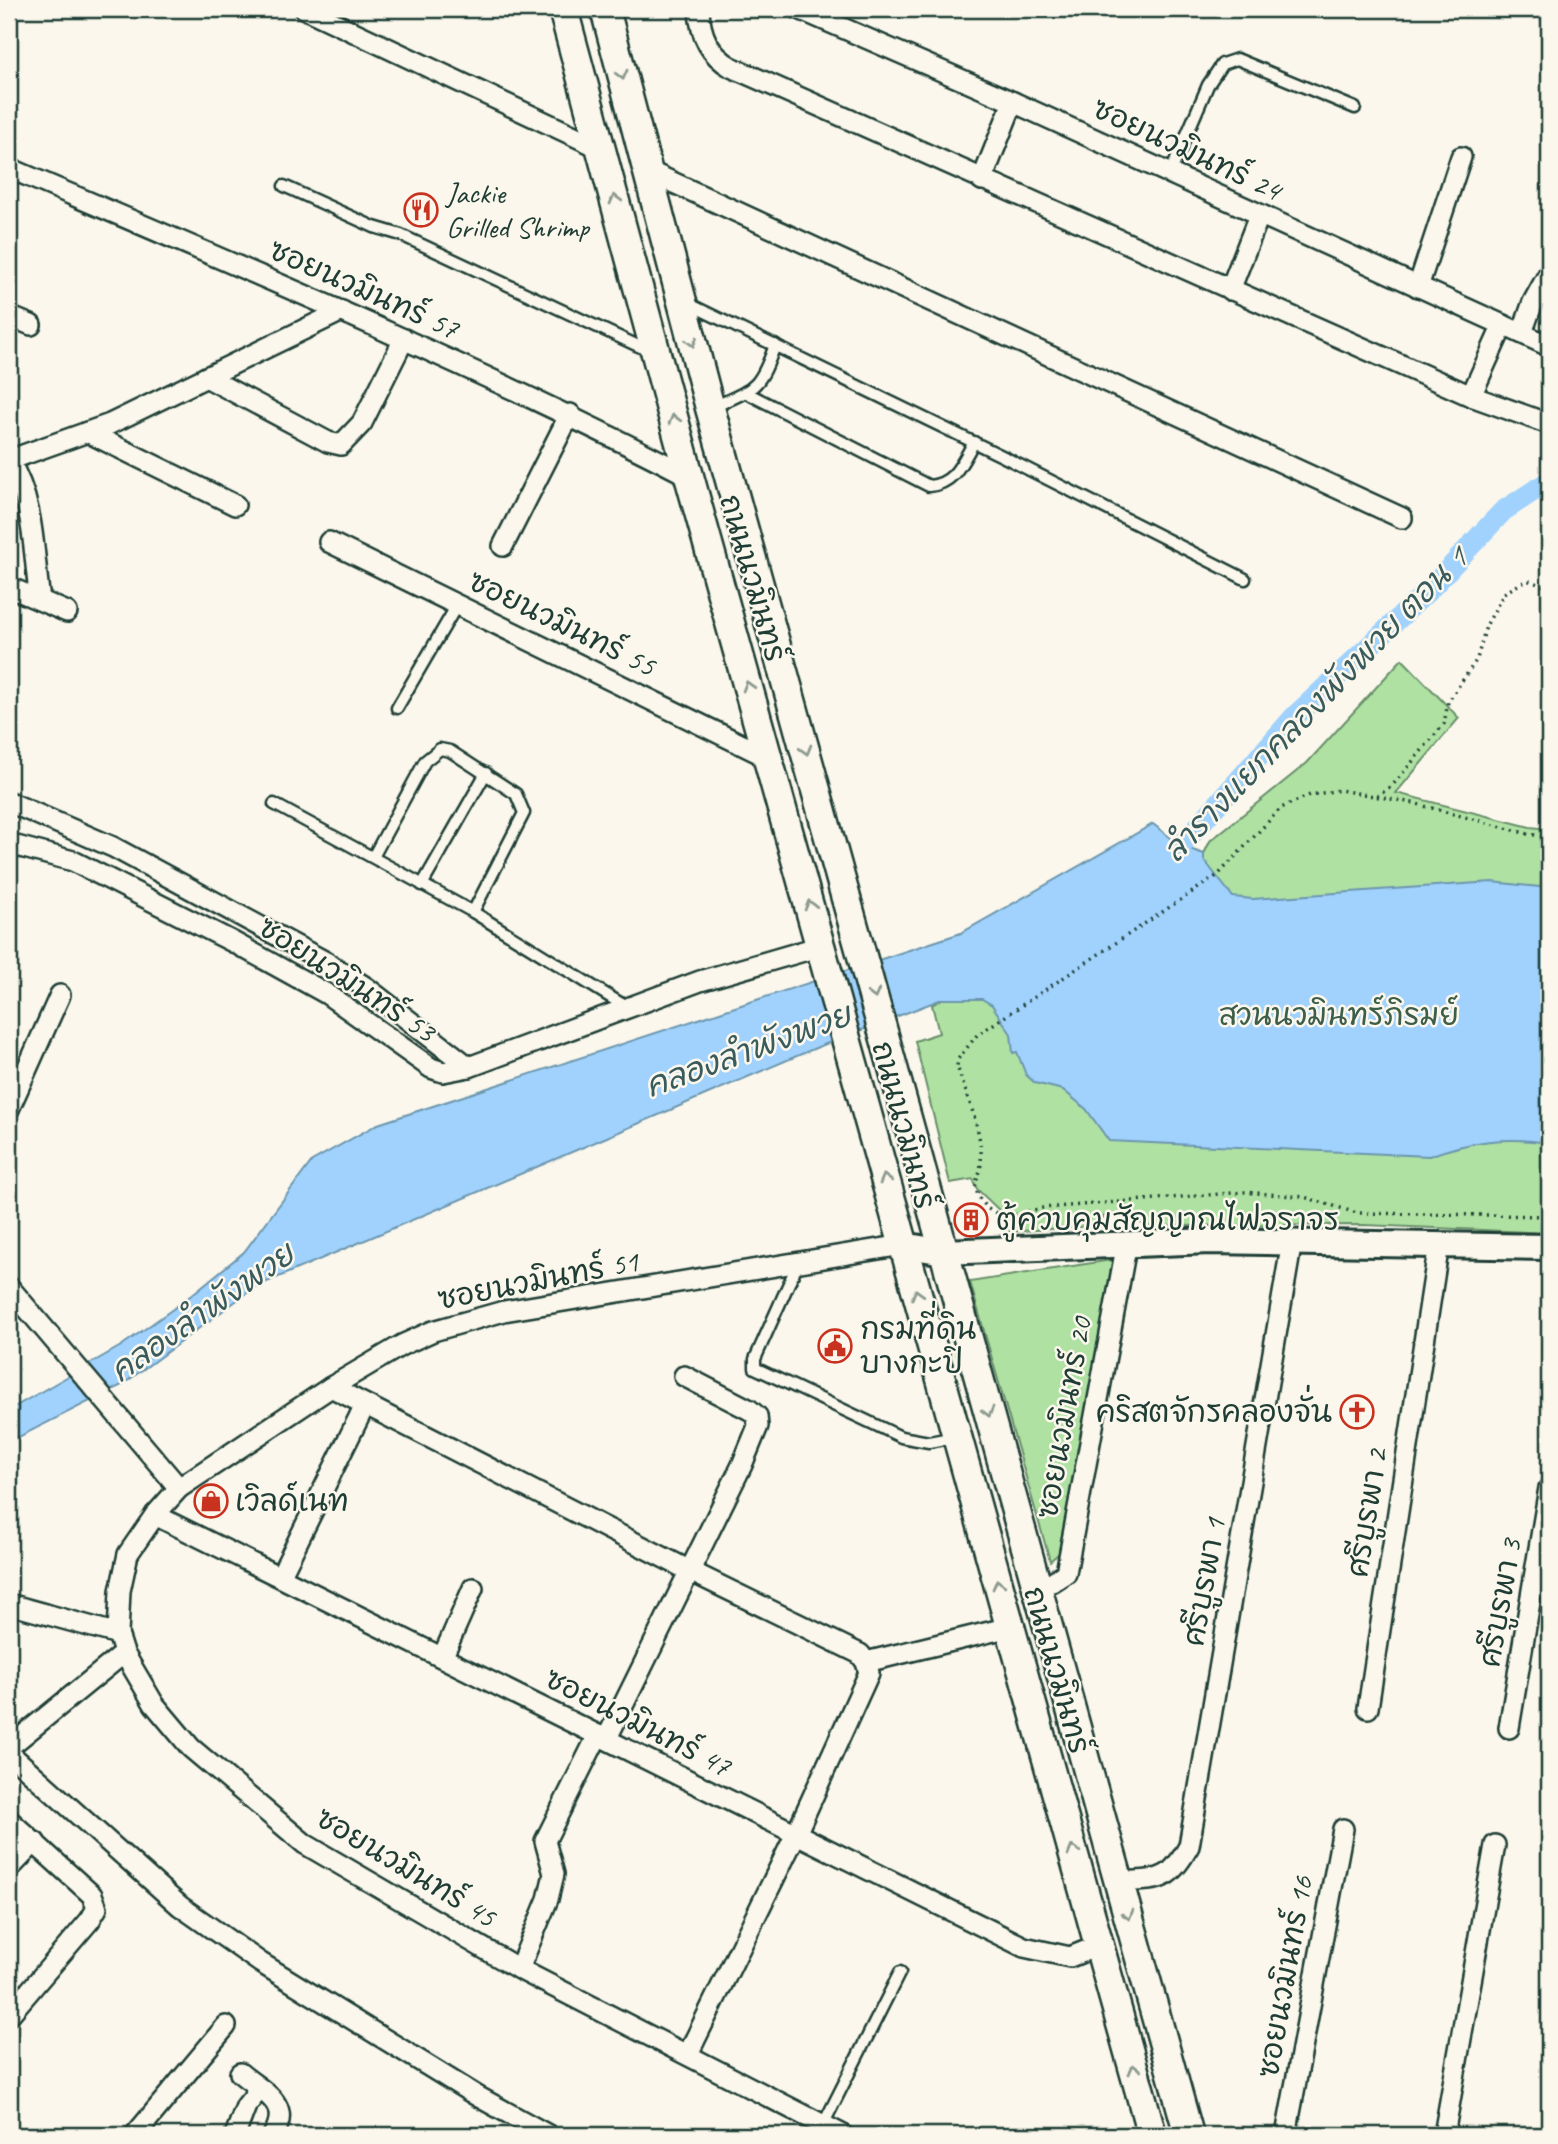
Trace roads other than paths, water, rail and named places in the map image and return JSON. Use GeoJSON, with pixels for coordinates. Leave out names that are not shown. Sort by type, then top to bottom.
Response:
{"type":"FeatureCollection","features":[{"type":"Feature","properties":{"kind":"main road","name":"ถนนนวมินทร์"},"geometry":{"type":"LineString","coordinates":[[563,9],[689,476],[1152,2135]]}},
{"type":"Feature","properties":{"kind":"main road","name":"ถนนนวมินทร์"},"geometry":{"type":"LineString","coordinates":[[605,9],[680,300],[1189,2135]]}},
{"type":"Feature","properties":{"kind":"street"},"geometry":{"type":"LineString","coordinates":[[305,9],[602,149]]}},
{"type":"Feature","properties":{"kind":"street"},"geometry":{"type":"LineString","coordinates":[[699,9],[703,36],[714,57],[731,67],[1471,396],[1549,424]]}},
{"type":"Feature","properties":{"kind":"street","name":"ซอยนวมินทร์ 24"},"geometry":{"type":"LineString","coordinates":[[799,9],[1013,102],[1549,346]]}},
{"type":"Feature","properties":{"kind":"street"},"geometry":{"type":"LineString","coordinates":[[982,180],[1013,102]]}},
{"type":"Feature","properties":{"kind":"street"},"geometry":{"type":"LineString","coordinates":[[1418,287],[1461,156]]}},
{"type":"Feature","properties":{"kind":"street","name":"ซอยนวมินทร์ 57"},"geometry":{"type":"LineString","coordinates":[[9,168],[342,311],[570,414],[689,476]]}},
{"type":"Feature","properties":{"kind":"street"},"geometry":{"type":"LineString","coordinates":[[646,170],[1402,518]]}},
{"type":"Feature","properties":{"kind":"street"},"geometry":{"type":"LineString","coordinates":[[1230,289],[1259,216]]}},
{"type":"Feature","properties":{"kind":"street"},"geometry":{"type":"LineString","coordinates":[[1522,333],[1533,302],[1549,273]]}},
{"type":"Feature","properties":{"kind":"street"},"geometry":{"type":"LineString","coordinates":[[40,600],[29,512],[18,476],[9,460],[87,432],[342,311]]}},
{"type":"Feature","properties":{"kind":"street"},"geometry":{"type":"LineString","coordinates":[[9,316],[31,326]]}},
{"type":"Feature","properties":{"kind":"street"},"geometry":{"type":"LineString","coordinates":[[1471,396],[1503,326]]}},
{"type":"Feature","properties":{"kind":"street"},"geometry":{"type":"LineString","coordinates":[[206,377],[328,442],[341,445],[362,423],[404,339]]}},
{"type":"Feature","properties":{"kind":"street"},"geometry":{"type":"LineString","coordinates":[[503,546],[570,414]]}},
{"type":"Feature","properties":{"kind":"street"},"geometry":{"type":"LineString","coordinates":[[87,432],[235,505]]}},
{"type":"Feature","properties":{"kind":"street","name":"ซอยนวมินทร์ 55"},"geometry":{"type":"LineString","coordinates":[[329,542],[769,758]]}},
{"type":"Feature","properties":{"kind":"street"},"geometry":{"type":"LineString","coordinates":[[9,587],[67,612]]}},
{"type":"Feature","properties":{"kind":"street"},"geometry":{"type":"LineString","coordinates":[[9,802],[113,846],[326,962],[367,988],[469,1067]]}},
{"type":"Feature","properties":{"kind":"street","name":"ซอยนวมินทร์ 53"},"geometry":{"type":"LineString","coordinates":[[9,844],[73,861],[233,942],[327,994],[431,1068],[443,1072],[469,1067],[700,981],[824,958]]}},
{"type":"Feature","properties":{"kind":"street"},"geometry":{"type":"LineString","coordinates":[[9,1109],[60,995]]}},
{"type":"Feature","properties":{"kind":"street"},"geometry":{"type":"LineString","coordinates":[[903,1245],[944,1252],[1127,1242],[1292,1241],[1549,1247]]}},
{"type":"Feature","properties":{"kind":"street","name":"ศรีบูรพา 1"},"geometry":{"type":"LineString","coordinates":[[1119,1882],[1159,1879],[1167,1875],[1175,1870],[1189,1846],[1292,1241]]}},
{"type":"Feature","properties":{"kind":"street","name":"ซอยนวมินทร์ 20"},"geometry":{"type":"LineString","coordinates":[[1036,1585],[1052,1582],[1066,1573],[1127,1242]]}},
{"type":"Feature","properties":{"kind":"street","name":"ศรีบูรพา 2"},"geometry":{"type":"LineString","coordinates":[[1368,1708],[1439,1244]]}},
{"type":"Feature","properties":{"kind":"street","name":"ซอยนวมินทร์ 51"},"geometry":{"type":"LineString","coordinates":[[155,1515],[179,1488],[331,1387],[402,1345],[433,1331],[504,1311],[903,1245]]}},
{"type":"Feature","properties":{"kind":"street"},"geometry":{"type":"LineString","coordinates":[[9,1287],[179,1488]]}},
{"type":"Feature","properties":{"kind":"street"},"geometry":{"type":"LineString","coordinates":[[519,1969],[548,1899],[554,1874],[545,1841],[690,1572],[758,1426],[757,1416],[750,1410],[684,1376]]}},
{"type":"Feature","properties":{"kind":"street"},"geometry":{"type":"LineString","coordinates":[[331,1387],[690,1572],[860,1654],[866,1662],[869,1673],[795,1836],[688,2053]]}},
{"type":"Feature","properties":{"kind":"street"},"geometry":{"type":"LineString","coordinates":[[281,1575],[365,1405]]}},
{"type":"Feature","properties":{"kind":"street","name":"ศรีบูรพา 3"},"geometry":{"type":"LineString","coordinates":[[1509,1728],[1549,1488]]}},
{"type":"Feature","properties":{"kind":"street"},"geometry":{"type":"LineString","coordinates":[[9,1747],[121,1644],[120,1591],[128,1554],[155,1515]]}},
{"type":"Feature","properties":{"kind":"street","name":"ซอยนวมินทร์ 47"},"geometry":{"type":"LineString","coordinates":[[155,1515],[443,1656],[795,1836],[1024,1947],[1070,1957],[1100,1945]]}},
{"type":"Feature","properties":{"kind":"street"},"geometry":{"type":"LineString","coordinates":[[443,1656],[473,1588]]}},
{"type":"Feature","properties":{"kind":"street"},"geometry":{"type":"LineString","coordinates":[[9,1604],[121,1644]]}},
{"type":"Feature","properties":{"kind":"street"},"geometry":{"type":"LineString","coordinates":[[866,1662],[1010,1627]]}},
{"type":"Feature","properties":{"kind":"street","name":"ซอยนวมินทร์ 45"},"geometry":{"type":"LineString","coordinates":[[121,1644],[154,1704],[191,1748],[304,1844],[519,1969],[688,2053],[843,2135]]}},
{"type":"Feature","properties":{"kind":"street"},"geometry":{"type":"LineString","coordinates":[[9,1754],[180,1906],[250,1956],[477,2096],[548,2135]]}},
{"type":"Feature","properties":{"kind":"street"},"geometry":{"type":"LineString","coordinates":[[9,1819],[92,1895],[97,1908],[90,1920],[9,2015]]}},
{"type":"Feature","properties":{"kind":"street","name":"ซอยนวมินทร์ 16"},"geometry":{"type":"LineString","coordinates":[[1286,2135],[1343,1829]]}},
{"type":"Feature","properties":{"kind":"street"},"geometry":{"type":"LineString","coordinates":[[9,1870],[34,1842]]}},
{"type":"Feature","properties":{"kind":"street"},"geometry":{"type":"LineString","coordinates":[[1444,2135],[1494,1845]]}},
{"type":"Feature","properties":{"kind":"street"},"geometry":{"type":"LineString","coordinates":[[135,2135],[226,2026]]}},
{"type":"Feature","properties":{"kind":"street"},"geometry":{"type":"LineString","coordinates":[[240,2073],[281,2111],[280,2121],[272,2135]]}},
{"type":"Feature","properties":{"kind":"street"},"geometry":{"type":"LineString","coordinates":[[235,2135],[246,2106],[260,2090]]}},
{"type":"Feature","properties":{"kind":"lane"},"geometry":{"type":"LineString","coordinates":[[1170,174],[1208,85],[1222,64],[1237,59],[1355,108]]}},
{"type":"Feature","properties":{"kind":"lane"},"geometry":{"type":"LineString","coordinates":[[284,186],[374,227],[401,235],[656,354]]}},
{"type":"Feature","properties":{"kind":"lane"},"geometry":{"type":"LineString","coordinates":[[680,300],[974,442],[1245,579]]}},
{"type":"Feature","properties":{"kind":"lane"},"geometry":{"type":"LineString","coordinates":[[710,408],[754,389],[764,376],[775,345]]}},
{"type":"Feature","properties":{"kind":"lane"},"geometry":{"type":"LineString","coordinates":[[746,392],[929,486],[941,485],[953,476],[974,442]]}},
{"type":"Feature","properties":{"kind":"lane"},"geometry":{"type":"LineString","coordinates":[[397,708],[457,605]]}},
{"type":"Feature","properties":{"kind":"lane"},"geometry":{"type":"LineString","coordinates":[[373,857],[425,761],[440,749],[450,751],[516,794],[524,813],[472,912]]}},
{"type":"Feature","properties":{"kind":"lane"},"geometry":{"type":"LineString","coordinates":[[422,885],[486,773]]}},
{"type":"Feature","properties":{"kind":"lane"},"geometry":{"type":"LineString","coordinates":[[274,804],[472,912],[628,1008]]}},
{"type":"Feature","properties":{"kind":"lane"},"geometry":{"type":"LineString","coordinates":[[798,1262],[755,1359],[756,1368],[901,1437],[929,1443],[958,1436]]}},
{"type":"Feature","properties":{"kind":"lane"},"geometry":{"type":"LineString","coordinates":[[823,2125],[901,1972]]}},
{"type":"Feature","properties":{"kind":"water","name":"คลองลำพังพวย"},"geometry":{"type":"Polygon","coordinates":[[[1153,824],[1181,846],[1204,854],[1204,860],[1233,897],[1253,899],[1492,882],[1549,888],[1549,1143],[1488,1141],[1429,1156],[1109,1141],[1086,1109],[1063,1090],[1035,1083],[1026,1075],[1017,1052],[1013,1053],[1011,1034],[992,1005],[982,999],[942,999],[818,1047],[255,1287],[122,1385],[9,1442],[9,1410],[121,1346],[184,1301],[244,1252],[312,1161],[378,1124],[961,933],[1153,824]]]}},
{"type":"Feature","properties":{"kind":"waterway","name":"ลำรางแยกคลองพังพวย ตอน 1"},"geometry":{"type":"LineString","coordinates":[[1159,864],[1181,846],[1294,717],[1432,587],[1503,511],[1549,481]]}},
{"type":"Feature","properties":{"kind":"place","name":"Jackie Grilled Shrimp"},"geometry":{"type":"Point","coordinates":[421,210]}},
{"type":"Feature","properties":{"kind":"place","name":"ตู้ควบคุมสัญญาณไฟจราจร"},"geometry":{"type":"Point","coordinates":[971,1220]}},
{"type":"Feature","properties":{"kind":"place","name":"กรมที่ดิน บางกะปิ"},"geometry":{"type":"Point","coordinates":[835,1346]}},
{"type":"Feature","properties":{"kind":"place","name":"คริสตจักรคลองจั่น"},"geometry":{"type":"Point","coordinates":[1357,1412]}},
{"type":"Feature","properties":{"kind":"place","name":"เวิลด์เนท"},"geometry":{"type":"Point","coordinates":[211,1501]}},
{"type":"Feature","properties":{"kind":"park label","name":"สวนนวมินทร์ภิรมย์"},"geometry":{"type":"Point","coordinates":[1339,1015]}}]}
